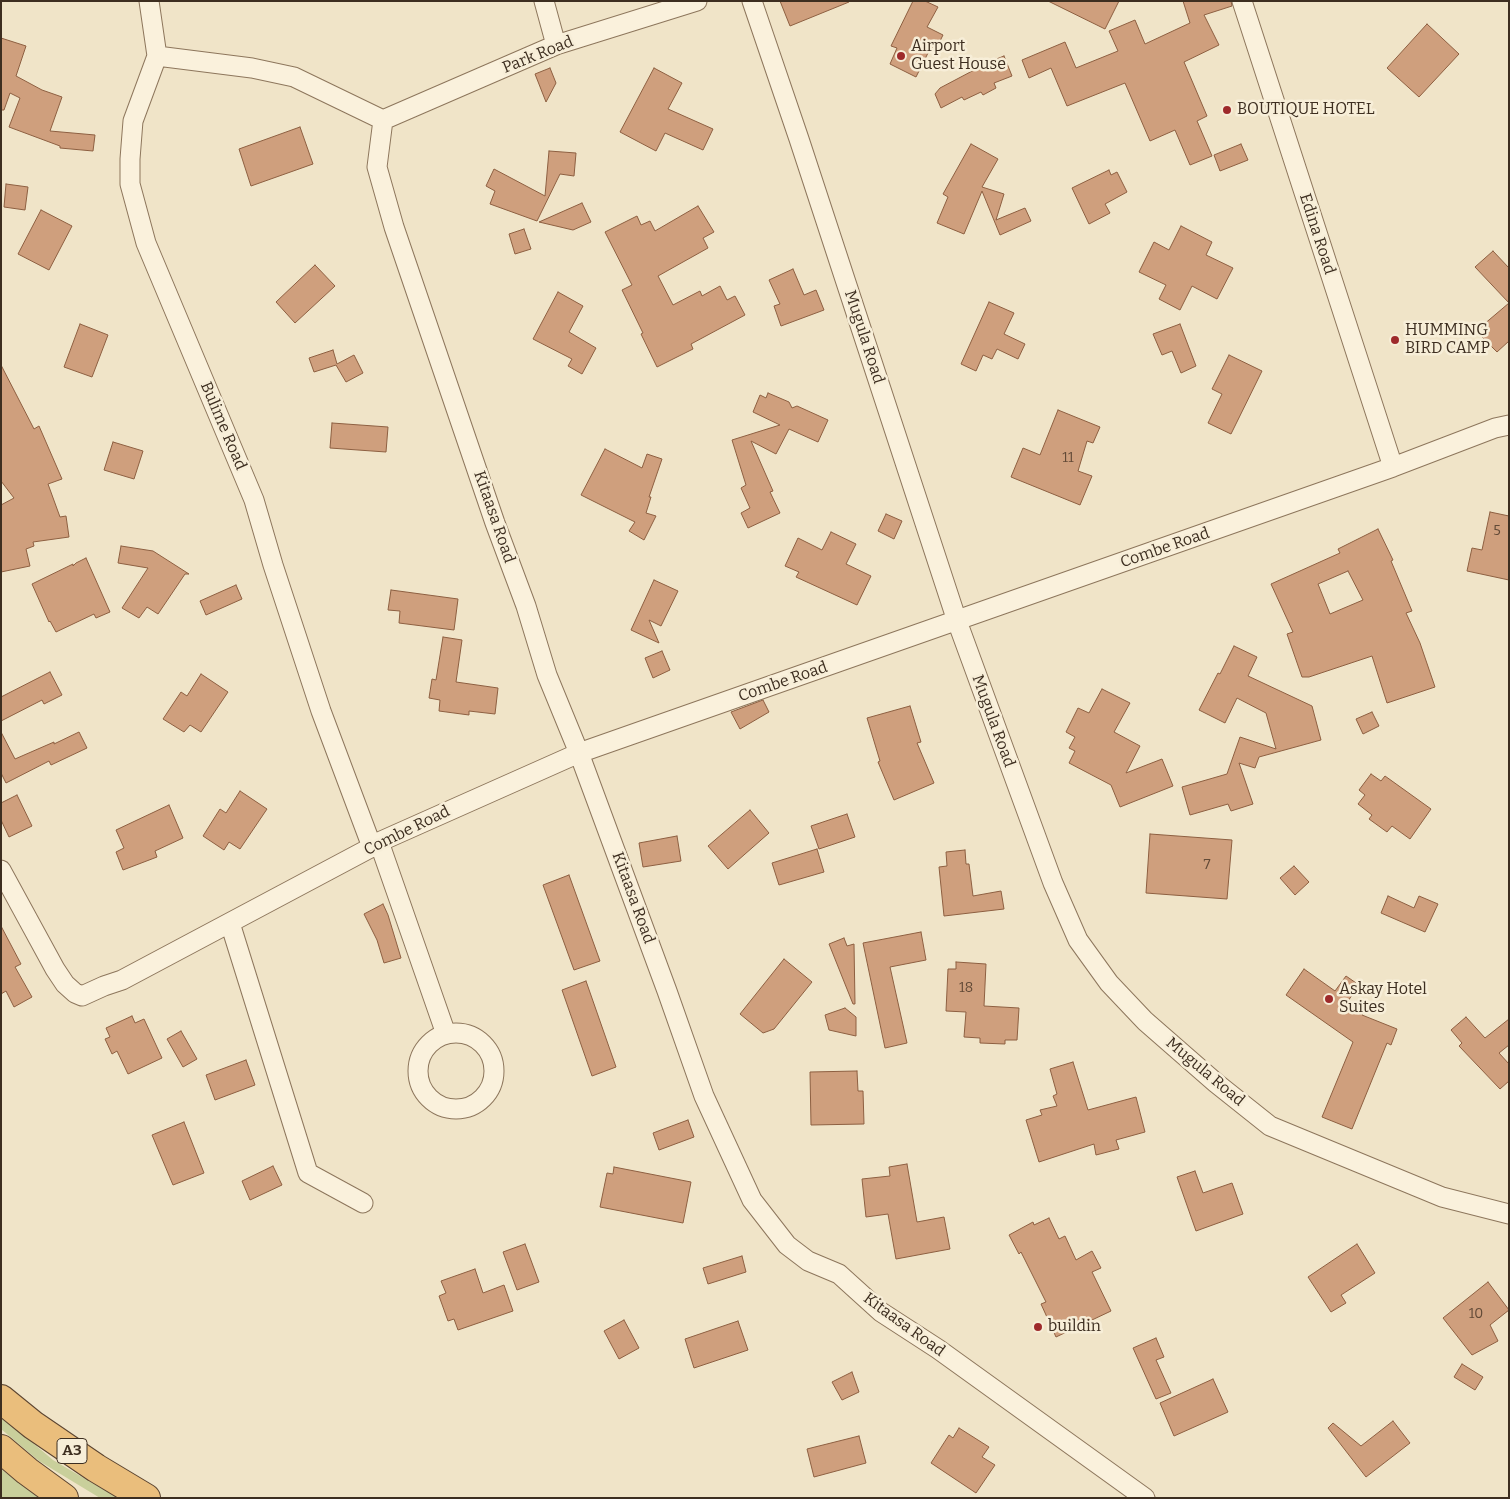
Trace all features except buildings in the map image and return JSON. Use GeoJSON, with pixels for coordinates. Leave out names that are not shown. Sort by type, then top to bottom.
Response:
{"type":"FeatureCollection","features":[{"type":"Feature","properties":{"kind":"highway","name":"A3"},"geometry":{"type":"LineString","coordinates":[[1,1399],[33,1426],[96,1468],[146,1498]]}},
{"type":"Feature","properties":{"kind":"highway","name":"A3"},"geometry":{"type":"LineString","coordinates":[[1,1449],[64,1498]]}},
{"type":"Feature","properties":{"kind":"street","name":"Bulime Road"},"geometry":{"type":"LineString","coordinates":[[148,1],[157,56],[133,121],[130,159],[130,184],[146,243],[254,500],[321,710],[376,845],[446,1034]]}},
{"type":"Feature","properties":{"kind":"street"},"geometry":{"type":"LineString","coordinates":[[544,1],[556,45]]}},
{"type":"Feature","properties":{"kind":"street","name":"Park Road"},"geometry":{"type":"LineString","coordinates":[[383,120],[556,45],[697,1]]}},
{"type":"Feature","properties":{"kind":"street","name":"Mugula Road"},"geometry":{"type":"LineString","coordinates":[[752,1],[799,138],[956,621],[1053,884],[1078,940],[1115,990],[1145,1021],[1216,1083],[1270,1126],[1442,1197],[1509,1214]]}},
{"type":"Feature","properties":{"kind":"street","name":"Edina Road"},"geometry":{"type":"LineString","coordinates":[[1242,1],[1393,467]]}},
{"type":"Feature","properties":{"kind":"street"},"geometry":{"type":"LineString","coordinates":[[157,56],[252,68],[294,77],[383,120]]}},
{"type":"Feature","properties":{"kind":"street","name":"Kitaasa Road"},"geometry":{"type":"LineString","coordinates":[[383,120],[377,167],[394,226],[495,523],[526,606],[547,675],[579,753],[668,991],[704,1096],[752,1200],[787,1245],[808,1261],[839,1274],[881,1312],[938,1349],[1145,1498]]}},
{"type":"Feature","properties":{"kind":"street","name":"Combe Road"},"geometry":{"type":"LineString","coordinates":[[1,870],[65,984],[75,993],[82,996],[122,980],[376,845],[579,753],[1393,467],[1495,428],[1509,425]]}},
{"type":"Feature","properties":{"kind":"street"},"geometry":{"type":"LineString","coordinates":[[230,923],[308,1173],[363,1203]]}},
{"type":"Feature","properties":{"kind":"street"},"geometry":{"type":"LineString","coordinates":[[446,1034],[465,1034],[482,1042],[492,1058],[494,1075],[488,1091],[476,1103],[460,1109],[442,1106],[426,1095],[418,1078],[420,1059],[430,1043],[446,1034]]}},
{"type":"Feature","properties":{"kind":"green space"},"geometry":{"type":"Polygon","coordinates":[[[1,1416],[53,1460],[118,1498],[100,1498],[39,1461],[1,1429],[1,1416]]]}},
{"type":"Feature","properties":{"kind":"green space"},"geometry":{"type":"Polygon","coordinates":[[[1,1469],[18,1482],[39,1498],[1,1498],[1,1469]]]}},
{"type":"Feature","properties":{"kind":"place","name":"Airport Guest House"},"geometry":{"type":"Point","coordinates":[901,56]}},
{"type":"Feature","properties":{"kind":"place","name":"BOUTIQUE HOTEL"},"geometry":{"type":"Point","coordinates":[1227,110]}},
{"type":"Feature","properties":{"kind":"place","name":"HUMMING BIRD CAMP"},"geometry":{"type":"Point","coordinates":[1395,340]}},
{"type":"Feature","properties":{"kind":"place","name":"Askay Hotel Suites"},"geometry":{"type":"Point","coordinates":[1329,999]}},
{"type":"Feature","properties":{"kind":"place","name":"buildin"},"geometry":{"type":"Point","coordinates":[1038,1327]}}]}
